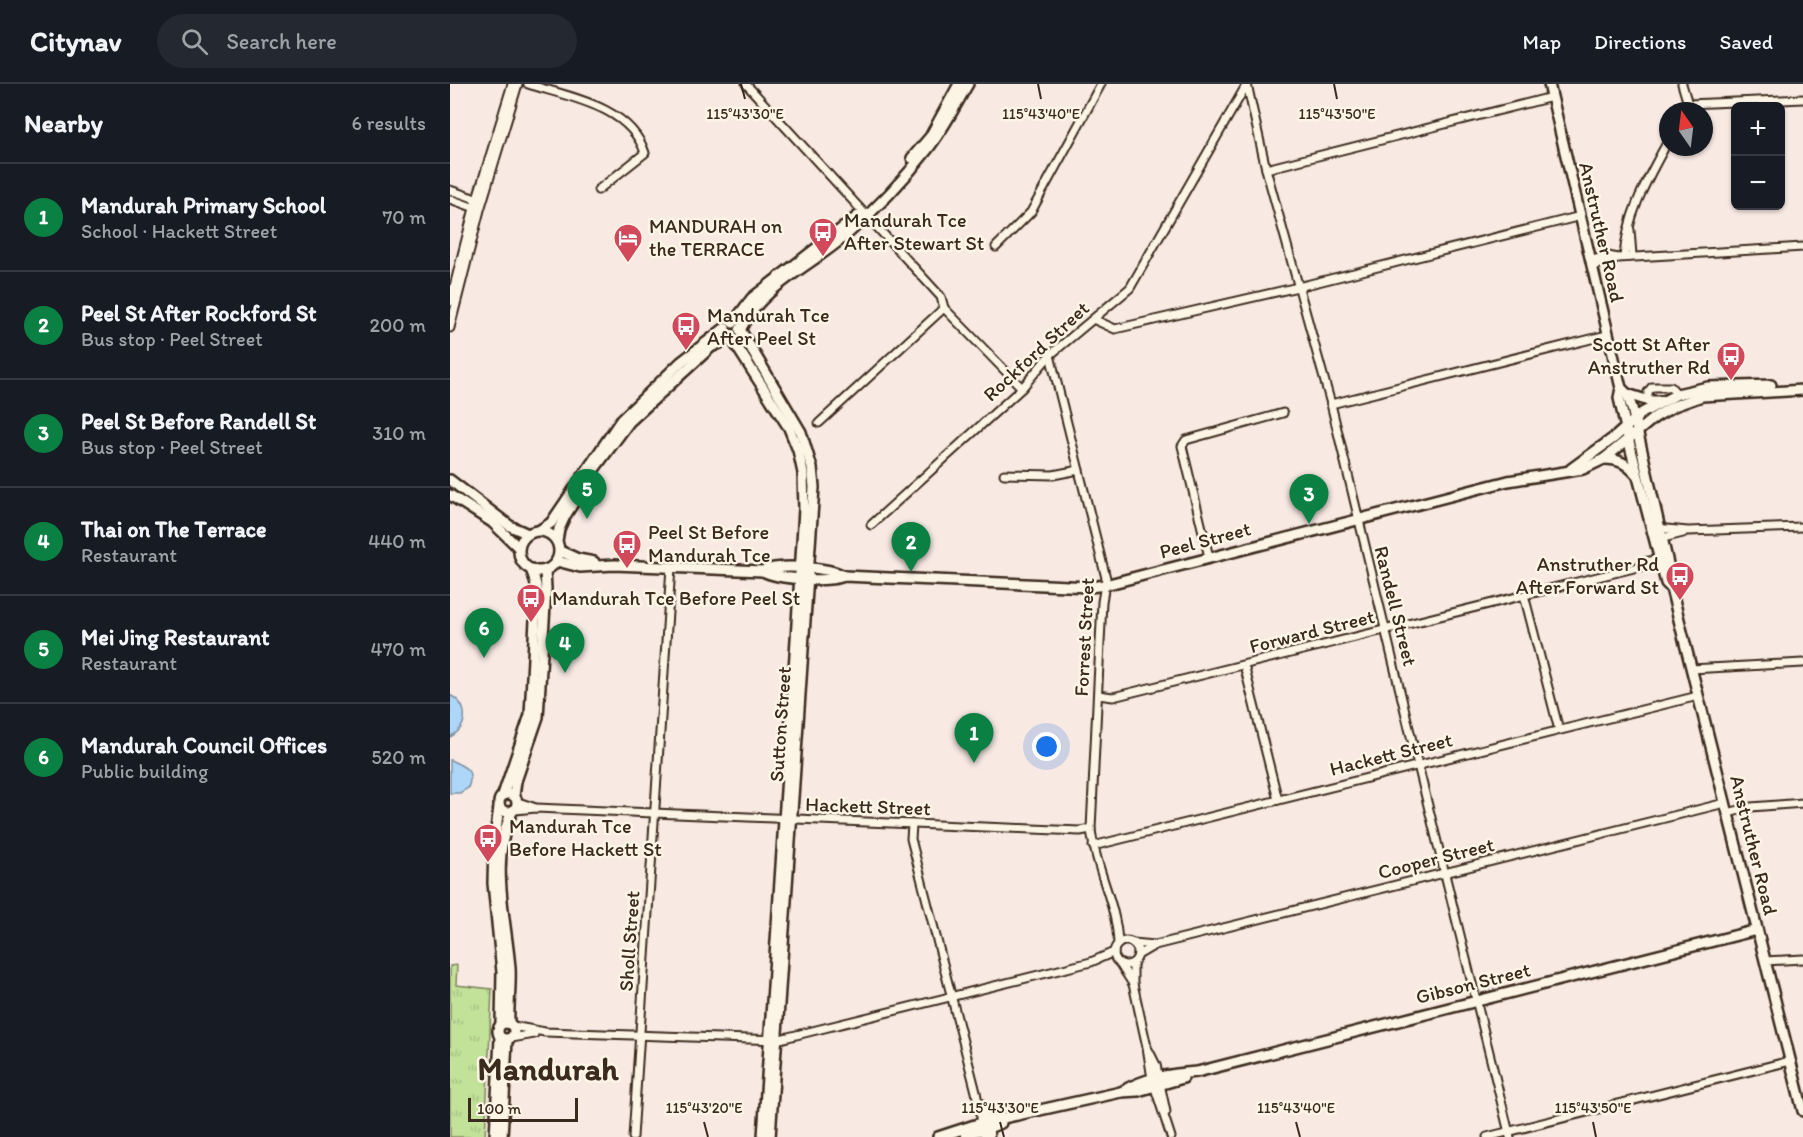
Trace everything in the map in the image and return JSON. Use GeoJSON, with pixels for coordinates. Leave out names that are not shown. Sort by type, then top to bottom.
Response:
{"type":"FeatureCollection","features":[{"type":"Feature","properties":{"kind":"main road"},"geometry":{"type":"LineString","coordinates":[[864,214],[930,137],[959,84]]}},
{"type":"Feature","properties":{"kind":"main road"},"geometry":{"type":"LineString","coordinates":[[450,480],[510,526],[528,534],[540,531],[551,524],[621,420],[681,362],[735,328],[752,298],[864,214],[927,150],[968,84]]}},
{"type":"Feature","properties":{"kind":"main road","name":"Anstruther Road"},"geometry":{"type":"LineString","coordinates":[[1549,84],[1607,335],[1638,432],[1664,561],[1666,583],[1671,588],[1802,1106]]}},
{"type":"Feature","properties":{"kind":"main road"},"geometry":{"type":"LineString","coordinates":[[507,1025],[510,971],[501,855],[503,834],[515,805],[516,781],[538,717],[546,589],[545,570],[559,556],[557,540],[565,516],[595,468],[629,422],[711,347],[738,336],[735,328]]}},
{"type":"Feature","properties":{"kind":"main road","name":"Sutton Street"},"geometry":{"type":"LineString","coordinates":[[735,328],[801,432],[812,468],[773,1040],[763,1137]]}},
{"type":"Feature","properties":{"kind":"main road","name":"Sutton Street"},"geometry":{"type":"LineString","coordinates":[[731,339],[789,428],[798,450],[809,509]]}},
{"type":"Feature","properties":{"kind":"main road","name":"Peel Street"},"geometry":{"type":"LineString","coordinates":[[1568,470],[1613,439],[1660,401],[1677,393],[1708,387],[1803,384]]}},
{"type":"Feature","properties":{"kind":"main road","name":"Peel Street"},"geometry":{"type":"LineString","coordinates":[[559,556],[614,565],[763,571],[772,568],[837,580],[844,576],[1090,587],[1105,585],[1508,481],[1583,469],[1604,459],[1655,417],[1674,406],[1702,396],[1803,390]]}},
{"type":"Feature","properties":{"kind":"main road"},"geometry":{"type":"LineString","coordinates":[[1624,391],[1649,401],[1660,401]]}},
{"type":"Feature","properties":{"kind":"main road","name":"Anstruther Road"},"geometry":{"type":"LineString","coordinates":[[1624,391],[1619,398],[1626,428],[1638,477],[1656,528]]}},
{"type":"Feature","properties":{"kind":"main road"},"geometry":{"type":"LineString","coordinates":[[1604,459],[1620,460],[1627,464],[1638,477]]}},
{"type":"Feature","properties":{"kind":"main road"},"geometry":{"type":"LineString","coordinates":[[450,495],[492,522],[519,548]]}},
{"type":"Feature","properties":{"kind":"main road"},"geometry":{"type":"LineString","coordinates":[[540,531],[547,532],[557,540]]}},
{"type":"Feature","properties":{"kind":"main road"},"geometry":{"type":"LineString","coordinates":[[495,1137],[506,1038],[514,1031],[507,1025],[494,883],[494,844],[499,801],[530,715],[538,592],[531,569],[520,558],[519,548],[528,534]]}},
{"type":"Feature","properties":{"kind":"main road"},"geometry":{"type":"LineString","coordinates":[[531,569],[545,570]]}},
{"type":"Feature","properties":{"kind":"main road"},"geometry":{"type":"LineString","coordinates":[[503,795],[509,794],[515,805]]}},
{"type":"Feature","properties":{"kind":"main road"},"geometry":{"type":"LineString","coordinates":[[499,807],[506,813],[515,805]]}},
{"type":"Feature","properties":{"kind":"main road","name":"Gibson Street"},"geometry":{"type":"LineString","coordinates":[[941,1136],[986,1129],[1028,1113],[1121,1092],[1757,930]]}},
{"type":"Feature","properties":{"kind":"main road"},"geometry":{"type":"LineString","coordinates":[[506,1038],[497,1031],[507,1025]]}},
{"type":"Feature","properties":{"kind":"main road"},"geometry":{"type":"LineString","coordinates":[[502,1137],[506,1038]]}},
{"type":"Feature","properties":{"kind":"main road","name":"Sutton Street"},"geometry":{"type":"LineString","coordinates":[[770,1137],[773,1040]]}},
{"type":"Feature","properties":{"kind":"street"},"geometry":{"type":"LineString","coordinates":[[480,201],[512,84]]}},
{"type":"Feature","properties":{"kind":"street"},"geometry":{"type":"LineString","coordinates":[[450,302],[477,209],[518,84]]}},
{"type":"Feature","properties":{"kind":"street"},"geometry":{"type":"LineString","coordinates":[[528,84],[591,104],[623,120],[642,143],[645,153],[598,190]]}},
{"type":"Feature","properties":{"kind":"street"},"geometry":{"type":"LineString","coordinates":[[746,84],[941,297],[944,309],[1022,388]]}},
{"type":"Feature","properties":{"kind":"street"},"geometry":{"type":"LineString","coordinates":[[996,247],[1031,212],[1101,84]]}},
{"type":"Feature","properties":{"kind":"street","name":"Randell Street"},"geometry":{"type":"LineString","coordinates":[[1247,84],[1266,169],[1331,404],[1510,1134]]}},
{"type":"Feature","properties":{"kind":"street","name":"Rockford Street"},"geometry":{"type":"LineString","coordinates":[[871,525],[1022,388],[1050,355],[1130,288],[1247,84]]}},
{"type":"Feature","properties":{"kind":"street"},"geometry":{"type":"LineString","coordinates":[[1683,84],[1685,102]]}},
{"type":"Feature","properties":{"kind":"street"},"geometry":{"type":"LineString","coordinates":[[1266,169],[1552,98]]}},
{"type":"Feature","properties":{"kind":"street"},"geometry":{"type":"LineString","coordinates":[[1713,106],[1803,99]]}},
{"type":"Feature","properties":{"kind":"street"},"geometry":{"type":"LineString","coordinates":[[1625,256],[1634,206],[1660,156]]}},
{"type":"Feature","properties":{"kind":"street"},"geometry":{"type":"LineString","coordinates":[[450,190],[480,201]]}},
{"type":"Feature","properties":{"kind":"street"},"geometry":{"type":"LineString","coordinates":[[450,199],[477,209]]}},
{"type":"Feature","properties":{"kind":"street"},"geometry":{"type":"LineString","coordinates":[[450,328],[477,209]]}},
{"type":"Feature","properties":{"kind":"street"},"geometry":{"type":"LineString","coordinates":[[1093,319],[1115,330],[1581,216]]}},
{"type":"Feature","properties":{"kind":"street"},"geometry":{"type":"LineString","coordinates":[[1592,263],[1625,256],[1803,247]]}},
{"type":"Feature","properties":{"kind":"street"},"geometry":{"type":"LineString","coordinates":[[819,423],[944,309]]}},
{"type":"Feature","properties":{"kind":"street"},"geometry":{"type":"LineString","coordinates":[[1331,404],[1607,335]]}},
{"type":"Feature","properties":{"kind":"street","name":"Forrest Street"},"geometry":{"type":"LineString","coordinates":[[1050,355],[1104,570],[1091,829],[1093,846],[1117,924],[1118,944]]}},
{"type":"Feature","properties":{"kind":"street"},"geometry":{"type":"LineString","coordinates":[[1648,397],[1648,392],[1652,387],[1671,387],[1677,393]]}},
{"type":"Feature","properties":{"kind":"street"},"geometry":{"type":"LineString","coordinates":[[1209,557],[1182,446],[1186,440],[1283,413]]}},
{"type":"Feature","properties":{"kind":"street"},"geometry":{"type":"LineString","coordinates":[[1004,474],[1053,475],[1079,470]]}},
{"type":"Feature","properties":{"kind":"street"},"geometry":{"type":"LineString","coordinates":[[1656,528],[1688,531],[1803,527]]}},
{"type":"Feature","properties":{"kind":"street"},"geometry":{"type":"LineString","coordinates":[[1658,539],[1688,531]]}},
{"type":"Feature","properties":{"kind":"street","name":"Forward Street"},"geometry":{"type":"LineString","coordinates":[[1098,695],[1113,697],[1664,561]]}},
{"type":"Feature","properties":{"kind":"street","name":"Sholl Street"},"geometry":{"type":"LineString","coordinates":[[633,1137],[671,567]]}},
{"type":"Feature","properties":{"kind":"street"},"geometry":{"type":"LineString","coordinates":[[1524,595],[1558,730]]}},
{"type":"Feature","properties":{"kind":"street"},"geometry":{"type":"LineString","coordinates":[[1691,669],[1803,663]]}},
{"type":"Feature","properties":{"kind":"street"},"geometry":{"type":"LineString","coordinates":[[1244,665],[1278,800]]}},
{"type":"Feature","properties":{"kind":"street","name":"Hackett Street"},"geometry":{"type":"LineString","coordinates":[[1093,846],[1698,696]]}},
{"type":"Feature","properties":{"kind":"street","name":"Cooper Street"},"geometry":{"type":"LineString","coordinates":[[1138,955],[1155,945],[1445,873],[1726,808],[1803,802]]}},
{"type":"Feature","properties":{"kind":"street","name":"Hackett Street"},"geometry":{"type":"LineString","coordinates":[[515,805],[536,808],[788,820],[1080,831],[1091,829]]}},
{"type":"Feature","properties":{"kind":"street"},"geometry":{"type":"LineString","coordinates":[[912,825],[910,839],[986,1129]]}},
{"type":"Feature","properties":{"kind":"street","name":"Forrest Street"},"geometry":{"type":"LineString","coordinates":[[1117,924],[1131,943]]}},
{"type":"Feature","properties":{"kind":"street"},"geometry":{"type":"LineString","coordinates":[[507,1025],[545,1032],[773,1040],[1091,962],[1114,952],[1118,944],[1131,943],[1137,949],[1138,955],[1133,963],[1132,984],[1156,1082],[1166,1104],[1171,1137]]}},
{"type":"Feature","properties":{"kind":"street","name":"Cooper Street"},"geometry":{"type":"LineString","coordinates":[[1131,943],[1155,945]]}},
{"type":"Feature","properties":{"kind":"street"},"geometry":{"type":"LineString","coordinates":[[1114,952],[1132,984]]}},
{"type":"Feature","properties":{"kind":"street"},"geometry":{"type":"LineString","coordinates":[[1765,961],[1803,959]]}},
{"type":"Feature","properties":{"kind":"street"},"geometry":{"type":"LineString","coordinates":[[1091,962],[1118,962],[1127,965],[1133,963]]}},
{"type":"Feature","properties":{"kind":"street"},"geometry":{"type":"LineString","coordinates":[[506,1038],[545,1032]]}},
{"type":"Feature","properties":{"kind":"street"},"geometry":{"type":"LineString","coordinates":[[1487,1137],[1510,1134],[1790,1061]]}},
{"type":"Feature","properties":{"kind":"green space"},"geometry":{"type":"Polygon","coordinates":[[[457,965],[456,985],[492,989],[485,1137],[450,1137],[450,966],[457,965]]]}},
{"type":"Feature","properties":{"kind":"water"},"geometry":{"type":"Polygon","coordinates":[[[450,695],[461,704],[464,716],[461,728],[450,737],[450,695]]]}},
{"type":"Feature","properties":{"kind":"water"},"geometry":{"type":"Polygon","coordinates":[[[450,760],[464,767],[469,773],[468,788],[460,793],[450,793],[450,760]]]}},
{"type":"Feature","properties":{"kind":"place","name":"Mandurah Tce After Stewart St"},"geometry":{"type":"Point","coordinates":[823,258]}},
{"type":"Feature","properties":{"kind":"place","name":"MANDURAH on the TERRACE"},"geometry":{"type":"Point","coordinates":[628,264]}},
{"type":"Feature","properties":{"kind":"place","name":"Mandurah Tce After Peel St"},"geometry":{"type":"Point","coordinates":[686,352]}},
{"type":"Feature","properties":{"kind":"place","name":"Scott St After Anstruther Rd"},"geometry":{"type":"Point","coordinates":[1731,382]}},
{"type":"Feature","properties":{"kind":"place","name":"Mei Jing Restaurant"},"geometry":{"type":"Point","coordinates":[587,519]}},
{"type":"Feature","properties":{"kind":"place","name":"Peel St Before Randell St"},"geometry":{"type":"Point","coordinates":[1309,524]}},
{"type":"Feature","properties":{"kind":"place","name":"Peel St Before Mandurah Tce"},"geometry":{"type":"Point","coordinates":[627,570]}},
{"type":"Feature","properties":{"kind":"place","name":"Peel St After Rockford St"},"geometry":{"type":"Point","coordinates":[911,572]}},
{"type":"Feature","properties":{"kind":"place","name":"Anstruther Rd After Forward St"},"geometry":{"type":"Point","coordinates":[1680,602]}},
{"type":"Feature","properties":{"kind":"place","name":"Mandurah Tce Before Peel St"},"geometry":{"type":"Point","coordinates":[531,624]}},
{"type":"Feature","properties":{"kind":"place","name":"Mandurah Council Offices"},"geometry":{"type":"Point","coordinates":[484,658]}},
{"type":"Feature","properties":{"kind":"place","name":"Thai on The Terrace"},"geometry":{"type":"Point","coordinates":[565,673]}},
{"type":"Feature","properties":{"kind":"place","name":"Mandurah Primary School"},"geometry":{"type":"Point","coordinates":[974,763]}},
{"type":"Feature","properties":{"kind":"place","name":"Mandurah Tce Before Hackett St"},"geometry":{"type":"Point","coordinates":[488,864]}},
{"type":"Feature","properties":{"kind":"district","name":"Mandurah"},"geometry":{"type":"Point","coordinates":[548,1069]}}]}
